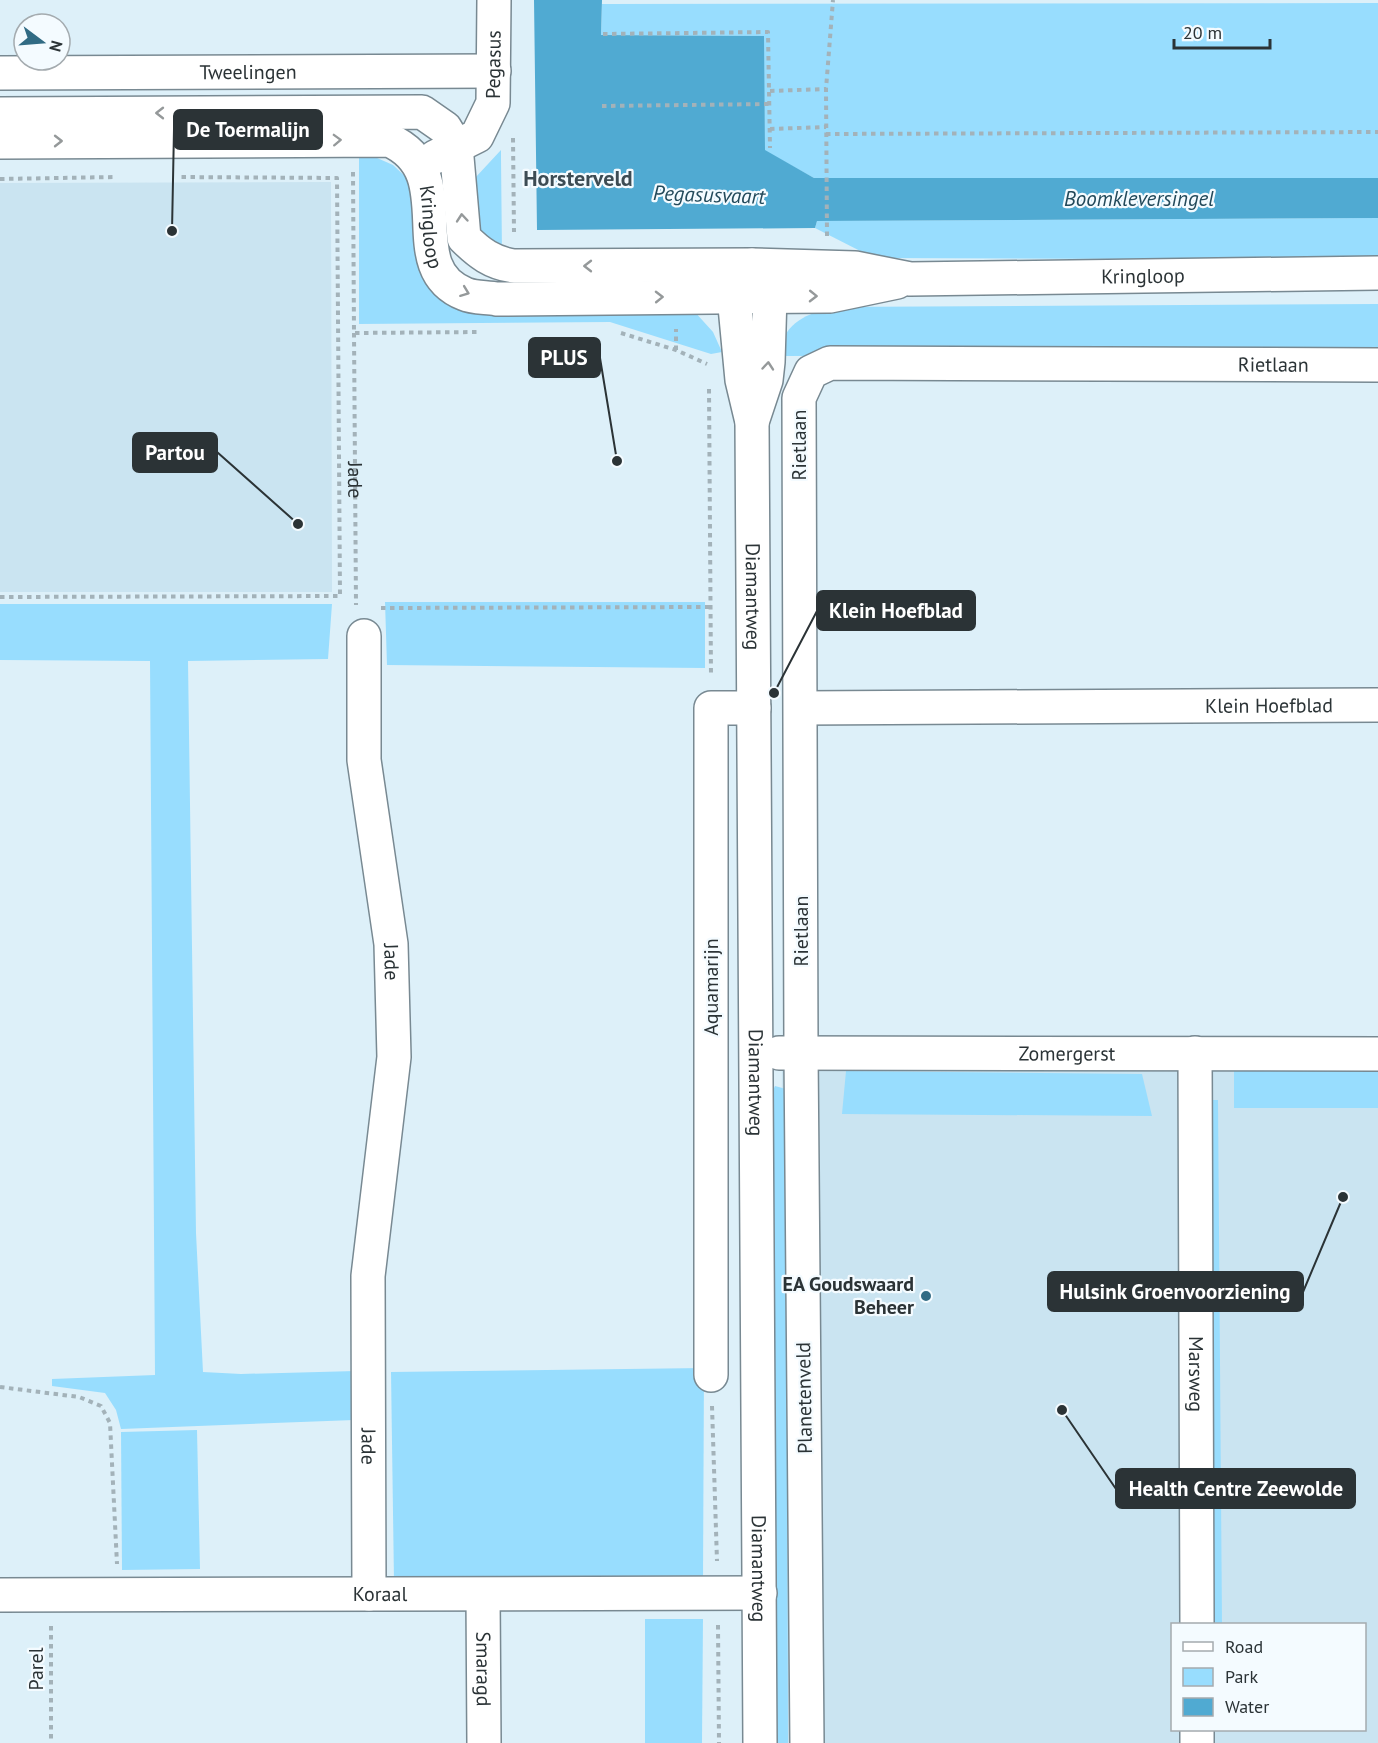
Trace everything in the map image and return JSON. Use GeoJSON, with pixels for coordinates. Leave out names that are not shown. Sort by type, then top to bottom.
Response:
{"type":"FeatureCollection","features":[{"type":"Feature","properties":{"kind":"street","name":"Pegasus"},"geometry":{"type":"LineString","coordinates":[[420,164],[477,136],[493,104],[494,0]]}},
{"type":"Feature","properties":{"kind":"street","name":"Tweelingen"},"geometry":{"type":"LineString","coordinates":[[0,73],[494,71]]}},
{"type":"Feature","properties":{"kind":"street"},"geometry":{"type":"LineString","coordinates":[[0,114],[422,112],[445,128],[456,146]]}},
{"type":"Feature","properties":{"kind":"street","name":"Kringloop"},"geometry":{"type":"LineString","coordinates":[[0,142],[389,140],[405,147],[420,164],[428,188],[431,255],[447,283],[466,295],[497,299],[830,296],[910,279],[1378,273]]}},
{"type":"Feature","properties":{"kind":"street","name":"Kringloop"},"geometry":{"type":"LineString","coordinates":[[456,146],[464,238],[489,259],[499,264],[514,266],[752,265],[855,268],[910,279]]}},
{"type":"Feature","properties":{"kind":"street"},"geometry":{"type":"LineString","coordinates":[[734,296],[752,265],[770,295]]}},
{"type":"Feature","properties":{"kind":"street","name":"Diamantweg"},"geometry":{"type":"LineString","coordinates":[[752,422],[766,380],[770,295]]}},
{"type":"Feature","properties":{"kind":"street","name":"Diamantweg"},"geometry":{"type":"LineString","coordinates":[[734,296],[742,380],[752,422],[760,1743]]}},
{"type":"Feature","properties":{"kind":"street","name":"Rietlaan"},"geometry":{"type":"LineString","coordinates":[[801,1053],[799,398],[811,372],[830,363],[1378,364]]}},
{"type":"Feature","properties":{"kind":"street","name":"Jade"},"geometry":{"type":"LineString","coordinates":[[364,636],[364,760],[392,944],[394,1057],[368,1276],[369,1593]]}},
{"type":"Feature","properties":{"kind":"street","name":"Klein Hoefblad"},"geometry":{"type":"LineString","coordinates":[[801,708],[1378,705]]}},
{"type":"Feature","properties":{"kind":"street"},"geometry":{"type":"LineString","coordinates":[[711,708],[754,708]]}},
{"type":"Feature","properties":{"kind":"street","name":"Aquamarijn"},"geometry":{"type":"LineString","coordinates":[[711,708],[711,1376]]}},
{"type":"Feature","properties":{"kind":"street","name":"Zomergerst"},"geometry":{"type":"LineString","coordinates":[[756,1053],[1378,1054]]}},
{"type":"Feature","properties":{"kind":"street","name":"Planetenveld"},"geometry":{"type":"LineString","coordinates":[[801,1053],[807,1743]]}},
{"type":"Feature","properties":{"kind":"street","name":"Marsweg"},"geometry":{"type":"LineString","coordinates":[[1195,1053],[1197,1623]]}},
{"type":"Feature","properties":{"kind":"street"},"geometry":{"type":"LineString","coordinates":[[710,1308],[757,1309]]}},
{"type":"Feature","properties":{"kind":"street","name":"Koraal"},"geometry":{"type":"LineString","coordinates":[[0,1595],[760,1593]]}},
{"type":"Feature","properties":{"kind":"street","name":"Smaragd"},"geometry":{"type":"LineString","coordinates":[[483,1595],[484,1743]]}},
{"type":"Feature","properties":{"kind":"path"},"geometry":{"type":"LineString","coordinates":[[826,223],[826,89],[833,0]]}},
{"type":"Feature","properties":{"kind":"path"},"geometry":{"type":"LineString","coordinates":[[603,34],[768,33],[770,148]]}},
{"type":"Feature","properties":{"kind":"path"},"geometry":{"type":"LineString","coordinates":[[770,91],[826,89]]}},
{"type":"Feature","properties":{"kind":"path"},"geometry":{"type":"LineString","coordinates":[[602,106],[770,104]]}},
{"type":"Feature","properties":{"kind":"path"},"geometry":{"type":"LineString","coordinates":[[513,127],[514,266]]}},
{"type":"Feature","properties":{"kind":"path"},"geometry":{"type":"LineString","coordinates":[[770,129],[826,127]]}},
{"type":"Feature","properties":{"kind":"path"},"geometry":{"type":"LineString","coordinates":[[826,134],[1378,132]]}},
{"type":"Feature","properties":{"kind":"path"},"geometry":{"type":"LineString","coordinates":[[0,179],[118,177]]}},
{"type":"Feature","properties":{"kind":"path"},"geometry":{"type":"LineString","coordinates":[[0,597],[340,596],[337,178],[177,177]]}},
{"type":"Feature","properties":{"kind":"path","name":"Jade"},"geometry":{"type":"LineString","coordinates":[[354,333],[356,608],[364,636]]}},
{"type":"Feature","properties":{"kind":"path"},"geometry":{"type":"LineString","coordinates":[[708,364],[708,372]]}},
{"type":"Feature","properties":{"kind":"path"},"geometry":{"type":"LineString","coordinates":[[709,379],[711,708]]}},
{"type":"Feature","properties":{"kind":"path"},"geometry":{"type":"LineString","coordinates":[[380,608],[710,607]]}},
{"type":"Feature","properties":{"kind":"path"},"geometry":{"type":"LineString","coordinates":[[0,1387],[79,1397],[100,1406],[110,1423],[118,1594]]}},
{"type":"Feature","properties":{"kind":"path","name":"Parel"},"geometry":{"type":"LineString","coordinates":[[51,1595],[51,1743]]}},
{"type":"Feature","properties":{"kind":"shaded area"},"geometry":{"type":"Polygon","coordinates":[[[331,182],[332,592],[0,592],[0,183],[331,182]]]}},
{"type":"Feature","properties":{"kind":"shaded area"},"geometry":{"type":"Polygon","coordinates":[[[1378,1054],[1378,1743],[778,1743],[782,1056],[1378,1054]]]}},
{"type":"Feature","properties":{"kind":"green space"},"geometry":{"type":"Polygon","coordinates":[[[1378,3],[1378,178],[814,178],[765,151],[763,36],[601,35],[602,4],[1378,3]]]}},
{"type":"Feature","properties":{"kind":"green space"},"geometry":{"type":"Polygon","coordinates":[[[359,150],[393,165],[409,180],[426,278],[441,298],[468,307],[694,311],[713,332],[722,352],[711,354],[610,322],[359,324],[359,150]]]}},
{"type":"Feature","properties":{"kind":"green space"},"geometry":{"type":"Polygon","coordinates":[[[501,150],[502,254],[482,240],[471,220],[475,178],[501,150]]]}},
{"type":"Feature","properties":{"kind":"green space"},"geometry":{"type":"Polygon","coordinates":[[[1378,218],[1378,260],[874,258],[815,228],[817,221],[1378,218]]]}},
{"type":"Feature","properties":{"kind":"green space"},"geometry":{"type":"Polygon","coordinates":[[[1378,304],[1378,355],[777,356],[784,336],[795,323],[810,314],[830,307],[1378,304]]]}},
{"type":"Feature","properties":{"kind":"green space"},"geometry":{"type":"Polygon","coordinates":[[[385,602],[705,602],[705,668],[387,665],[385,602]]]}},
{"type":"Feature","properties":{"kind":"green space"},"geometry":{"type":"Polygon","coordinates":[[[0,604],[332,604],[328,659],[188,661],[196,1233],[203,1372],[241,1374],[356,1371],[354,1420],[121,1429],[116,1410],[105,1393],[52,1386],[52,1379],[155,1375],[150,661],[0,660],[0,604]]]}},
{"type":"Feature","properties":{"kind":"green space"},"geometry":{"type":"Polygon","coordinates":[[[1378,1068],[1378,1108],[1234,1108],[1234,1070],[1378,1068]]]}},
{"type":"Feature","properties":{"kind":"green space"},"geometry":{"type":"Polygon","coordinates":[[[846,1071],[1142,1074],[1152,1116],[842,1114],[846,1071]]]}},
{"type":"Feature","properties":{"kind":"green space"},"geometry":{"type":"Polygon","coordinates":[[[775,1086],[786,1089],[788,1743],[773,1743],[769,1099],[775,1086]]]}},
{"type":"Feature","properties":{"kind":"green space"},"geometry":{"type":"Polygon","coordinates":[[[1210,1100],[1218,1100],[1222,1623],[1213,1623],[1210,1100]]]}},
{"type":"Feature","properties":{"kind":"green space"},"geometry":{"type":"Polygon","coordinates":[[[704,1368],[703,1581],[394,1582],[391,1372],[704,1368]]]}},
{"type":"Feature","properties":{"kind":"green space"},"geometry":{"type":"Polygon","coordinates":[[[197,1430],[200,1569],[122,1570],[121,1432],[197,1430]]]}},
{"type":"Feature","properties":{"kind":"green space"},"geometry":{"type":"Polygon","coordinates":[[[645,1619],[703,1619],[702,1743],[645,1743],[645,1619]]]}},
{"type":"Feature","properties":{"kind":"water"},"geometry":{"type":"Polygon","coordinates":[[[534,0],[602,0],[601,35],[764,36],[765,150],[814,178],[1378,178],[1378,218],[817,221],[815,228],[537,230],[534,0]]]}},
{"type":"Feature","properties":{"kind":"place","name":"De Toermalijn"},"geometry":{"type":"Point","coordinates":[172,231]}},
{"type":"Feature","properties":{"kind":"place","name":"PLUS"},"geometry":{"type":"Point","coordinates":[617,461]}},
{"type":"Feature","properties":{"kind":"place","name":"Partou"},"geometry":{"type":"Point","coordinates":[298,524]}},
{"type":"Feature","properties":{"kind":"place","name":"Klein Hoefblad"},"geometry":{"type":"Point","coordinates":[774,693]}},
{"type":"Feature","properties":{"kind":"place","name":"Hulsink Groenvoorziening"},"geometry":{"type":"Point","coordinates":[1343,1197]}},
{"type":"Feature","properties":{"kind":"place","name":"EA Goudswaard Beheer"},"geometry":{"type":"Point","coordinates":[926,1296]}},
{"type":"Feature","properties":{"kind":"place","name":"Health Centre Zeewolde"},"geometry":{"type":"Point","coordinates":[1062,1410]}},
{"type":"Feature","properties":{"kind":"district","name":"Horsterveld"},"geometry":{"type":"Point","coordinates":[578,178]}},
{"type":"Feature","properties":{"kind":"water label","name":"Pegasusvaart"},"geometry":{"type":"Point","coordinates":[709,195]}},
{"type":"Feature","properties":{"kind":"water label","name":"Boomkleversingel"},"geometry":{"type":"Point","coordinates":[1139,199]}}]}
